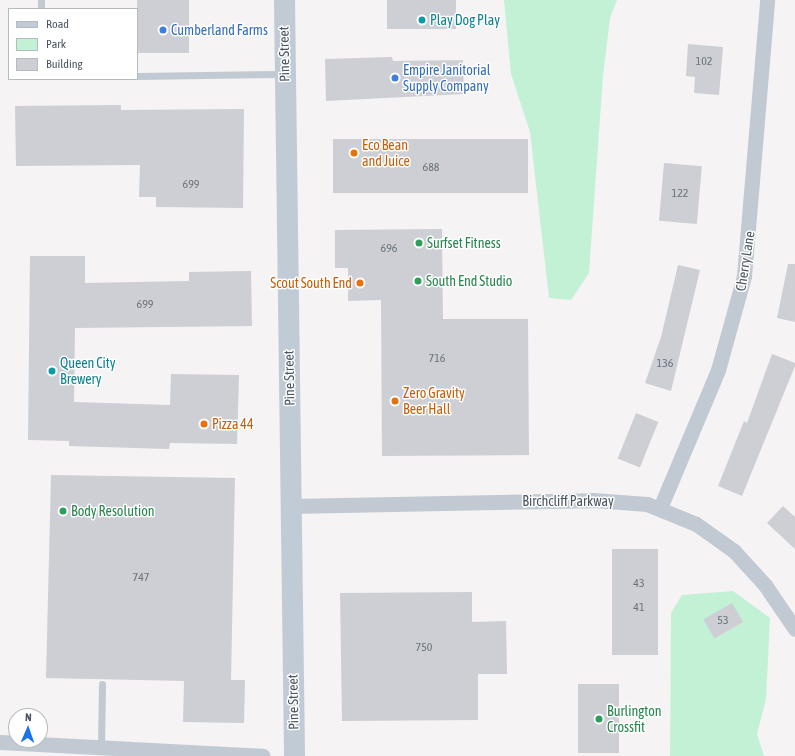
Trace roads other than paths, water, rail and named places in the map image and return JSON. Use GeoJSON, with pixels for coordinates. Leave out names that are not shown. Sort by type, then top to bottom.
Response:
{"type":"FeatureCollection","features":[{"type":"Feature","properties":{"kind":"main road","name":"Pine Street"},"geometry":{"type":"LineString","coordinates":[[284,0],[294,756]]}},
{"type":"Feature","properties":{"kind":"street","name":"Cherry Lane"},"geometry":{"type":"LineString","coordinates":[[660,508],[718,370],[744,276],[767,0]]}},
{"type":"Feature","properties":{"kind":"street","name":"Birchcliff Parkway"},"geometry":{"type":"LineString","coordinates":[[290,506],[593,500],[634,502],[660,508],[696,524],[734,551],[765,585],[795,629]]}},
{"type":"Feature","properties":{"kind":"street"},"geometry":{"type":"LineString","coordinates":[[0,742],[263,756]]}},
{"type":"Feature","properties":{"kind":"lane"},"geometry":{"type":"LineString","coordinates":[[138,76],[285,74]]}},
{"type":"Feature","properties":{"kind":"lane"},"geometry":{"type":"LineString","coordinates":[[101,748],[102,684]]}},
{"type":"Feature","properties":{"kind":"place","name":"Play Dog Play"},"geometry":{"type":"Point","coordinates":[422,20]}},
{"type":"Feature","properties":{"kind":"place","name":"Cumberland Farms"},"geometry":{"type":"Point","coordinates":[163,30]}},
{"type":"Feature","properties":{"kind":"place","name":"Empire Janitorial Supply Company"},"geometry":{"type":"Point","coordinates":[395,78]}},
{"type":"Feature","properties":{"kind":"place","name":"Eco Bean and Juice"},"geometry":{"type":"Point","coordinates":[354,153]}},
{"type":"Feature","properties":{"kind":"place","name":"Surfset Fitness"},"geometry":{"type":"Point","coordinates":[419,243]}},
{"type":"Feature","properties":{"kind":"place","name":"South End Studio"},"geometry":{"type":"Point","coordinates":[418,281]}},
{"type":"Feature","properties":{"kind":"place","name":"Scout South End"},"geometry":{"type":"Point","coordinates":[360,283]}},
{"type":"Feature","properties":{"kind":"place","name":"Queen City Brewery"},"geometry":{"type":"Point","coordinates":[52,371]}},
{"type":"Feature","properties":{"kind":"place","name":"Zero Gravity Beer Hall"},"geometry":{"type":"Point","coordinates":[395,401]}},
{"type":"Feature","properties":{"kind":"place","name":"Pizza 44"},"geometry":{"type":"Point","coordinates":[204,424]}},
{"type":"Feature","properties":{"kind":"place","name":"Body Resolution"},"geometry":{"type":"Point","coordinates":[63,511]}},
{"type":"Feature","properties":{"kind":"place","name":"Burlington Crossfit"},"geometry":{"type":"Point","coordinates":[599,719]}}]}
